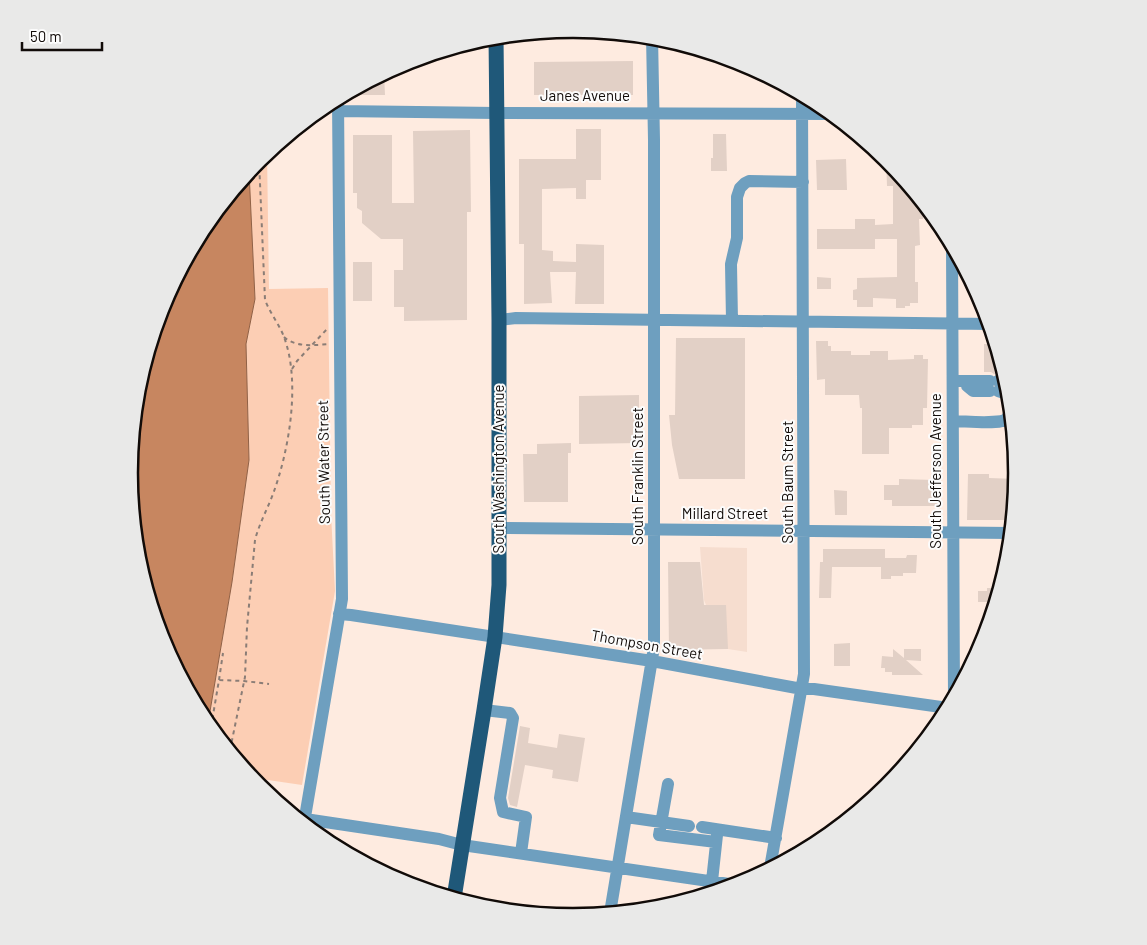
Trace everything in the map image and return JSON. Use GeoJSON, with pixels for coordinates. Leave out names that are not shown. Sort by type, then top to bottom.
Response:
{"type":"FeatureCollection","features":[{"type":"Feature","properties":{"kind":"main road","name":"South Washington Avenue"},"geometry":{"type":"LineString","coordinates":[[455,891],[484,710],[499,585],[496,45]]}},
{"type":"Feature","properties":{"kind":"street","name":"South Franklin Street"},"geometry":{"type":"LineString","coordinates":[[611,906],[654,647],[654,140],[652,45]]}},
{"type":"Feature","properties":{"kind":"street","name":"South Baum Street"},"geometry":{"type":"LineString","coordinates":[[772,860],[804,674],[805,531],[802,322],[802,103]]}},
{"type":"Feature","properties":{"kind":"street","name":"Janes Avenue"},"geometry":{"type":"LineString","coordinates":[[343,104],[496,113],[819,114]]}},
{"type":"Feature","properties":{"kind":"street","name":"South Water Street"},"geometry":{"type":"LineString","coordinates":[[305,815],[342,599],[338,316],[338,107]]}},
{"type":"Feature","properties":{"kind":"street"},"geometry":{"type":"LineString","coordinates":[[732,321],[731,264],[737,238],[738,191],[744,183],[749,181],[803,182]]}},
{"type":"Feature","properties":{"kind":"street","name":"South Jefferson Avenue"},"geometry":{"type":"LineString","coordinates":[[952,259],[954,683]]}},
{"type":"Feature","properties":{"kind":"street"},"geometry":{"type":"LineString","coordinates":[[499,320],[516,318],[654,319],[982,324]]}},
{"type":"Feature","properties":{"kind":"street"},"geometry":{"type":"LineString","coordinates":[[953,384],[969,386],[997,385]]}},
{"type":"Feature","properties":{"kind":"street"},"geometry":{"type":"LineString","coordinates":[[953,421],[1005,420]]}},
{"type":"Feature","properties":{"kind":"street","name":"Millard Street"},"geometry":{"type":"LineString","coordinates":[[500,528],[1004,533]]}},
{"type":"Feature","properties":{"kind":"street","name":"Thompson Street"},"geometry":{"type":"LineString","coordinates":[[340,614],[652,662],[802,689],[814,689],[940,707]]}},
{"type":"Feature","properties":{"kind":"street"},"geometry":{"type":"LineString","coordinates":[[484,710],[510,713],[513,718],[500,798],[503,812],[526,817],[521,854]]}},
{"type":"Feature","properties":{"kind":"street"},"geometry":{"type":"LineString","coordinates":[[668,784],[659,835],[776,838]]}},
{"type":"Feature","properties":{"kind":"street"},"geometry":{"type":"LineString","coordinates":[[626,818],[689,826]]}},
{"type":"Feature","properties":{"kind":"street"},"geometry":{"type":"LineString","coordinates":[[316,823],[439,839],[462,845],[718,882]]}},
{"type":"Feature","properties":{"kind":"street"},"geometry":{"type":"LineString","coordinates":[[702,827],[717,836]]}},
{"type":"Feature","properties":{"kind":"street"},"geometry":{"type":"LineString","coordinates":[[712,881],[717,836]]}},
{"type":"Feature","properties":{"kind":"path"},"geometry":{"type":"LineString","coordinates":[[232,742],[244,681],[258,529],[273,494],[289,439],[291,425],[292,369],[284,337],[265,300],[259,173]]}},
{"type":"Feature","properties":{"kind":"path"},"geometry":{"type":"LineString","coordinates":[[292,369],[338,316]]}},
{"type":"Feature","properties":{"kind":"path"},"geometry":{"type":"LineString","coordinates":[[284,337],[288,341],[312,346],[339,342]]}},
{"type":"Feature","properties":{"kind":"path"},"geometry":{"type":"LineString","coordinates":[[213,715],[223,653]]}},
{"type":"Feature","properties":{"kind":"path"},"geometry":{"type":"LineString","coordinates":[[219,680],[269,684]]}},
{"type":"Feature","properties":{"kind":"shaded area"},"geometry":{"type":"Polygon","coordinates":[[[267,164],[269,289],[328,288],[331,514],[335,591],[302,785],[266,780],[228,737],[210,711],[232,582],[249,460],[246,344],[255,299],[250,182],[267,164]]]}},
{"type":"Feature","properties":{"kind":"shaded area"},"geometry":{"type":"Polygon","coordinates":[[[250,182],[255,299],[246,344],[249,460],[232,582],[210,711],[183,665],[153,585],[142,529],[139,501],[139,444],[142,416],[153,360],[172,306],[183,280],[212,231],[250,182]]]}},
{"type":"Feature","properties":{"kind":"shaded area"},"geometry":{"type":"Polygon","coordinates":[[[700,547],[747,548],[747,652],[728,649],[706,605],[700,547]]]}},
{"type":"Feature","properties":{"kind":"building"},"geometry":{"type":"Polygon","coordinates":[[[633,61],[633,95],[534,95],[534,62],[633,61]]]}},
{"type":"Feature","properties":{"kind":"building"},"geometry":{"type":"Polygon","coordinates":[[[384,81],[385,95],[358,95],[384,81]]]}},
{"type":"Feature","properties":{"kind":"building"},"geometry":{"type":"Polygon","coordinates":[[[576,129],[601,129],[601,180],[586,180],[586,199],[576,199],[576,188],[542,189],[542,250],[553,251],[553,261],[576,262],[576,244],[604,245],[604,304],[575,304],[576,272],[550,272],[552,303],[524,304],[524,244],[519,244],[519,159],[576,159],[576,129]]]}},
{"type":"Feature","properties":{"kind":"building"},"geometry":{"type":"Polygon","coordinates":[[[470,130],[471,212],[467,212],[467,320],[404,321],[404,307],[394,307],[394,270],[403,270],[403,239],[381,239],[362,223],[362,211],[357,208],[357,193],[353,193],[353,135],[392,135],[392,203],[414,203],[413,131],[470,130]]]}},
{"type":"Feature","properties":{"kind":"building"},"geometry":{"type":"Polygon","coordinates":[[[713,134],[726,134],[727,171],[711,171],[713,134]]]}},
{"type":"Feature","properties":{"kind":"building"},"geometry":{"type":"Polygon","coordinates":[[[846,159],[847,190],[817,190],[816,160],[846,159]]]}},
{"type":"Feature","properties":{"kind":"building"},"geometry":{"type":"Polygon","coordinates":[[[886,171],[923,214],[923,219],[919,219],[920,245],[915,246],[915,282],[918,282],[918,303],[910,303],[910,306],[905,306],[905,308],[896,308],[896,299],[873,298],[873,307],[857,307],[857,300],[853,300],[853,290],[857,289],[857,278],[897,277],[897,239],[875,239],[875,249],[817,249],[817,229],[855,229],[855,219],[875,219],[875,225],[893,224],[893,186],[887,186],[886,171]]]}},
{"type":"Feature","properties":{"kind":"building"},"geometry":{"type":"Polygon","coordinates":[[[353,262],[372,262],[372,301],[353,301],[353,262]]]}},
{"type":"Feature","properties":{"kind":"building"},"geometry":{"type":"Polygon","coordinates":[[[817,277],[831,278],[831,289],[817,289],[817,277]]]}},
{"type":"Feature","properties":{"kind":"building"},"geometry":{"type":"Polygon","coordinates":[[[676,338],[745,338],[745,479],[679,479],[672,445],[669,415],[675,415],[676,338]]]}},
{"type":"Feature","properties":{"kind":"building"},"geometry":{"type":"Polygon","coordinates":[[[816,341],[828,341],[831,351],[851,351],[851,355],[870,355],[870,351],[888,351],[888,360],[914,359],[914,355],[923,355],[923,359],[928,359],[927,408],[923,408],[923,425],[912,425],[912,428],[889,428],[889,454],[862,454],[862,408],[860,408],[859,395],[825,395],[825,379],[817,380],[816,341]]]}},
{"type":"Feature","properties":{"kind":"building"},"geometry":{"type":"Polygon","coordinates":[[[984,344],[989,344],[997,373],[984,372],[984,344]]]}},
{"type":"Feature","properties":{"kind":"building"},"geometry":{"type":"Polygon","coordinates":[[[639,395],[639,443],[579,444],[579,396],[639,395]]]}},
{"type":"Feature","properties":{"kind":"building"},"geometry":{"type":"Polygon","coordinates":[[[571,443],[571,453],[568,453],[568,502],[524,502],[523,454],[537,454],[537,444],[571,443]]]}},
{"type":"Feature","properties":{"kind":"building"},"geometry":{"type":"Polygon","coordinates":[[[968,474],[989,474],[989,478],[1008,479],[1006,520],[967,520],[968,474]]]}},
{"type":"Feature","properties":{"kind":"building"},"geometry":{"type":"Polygon","coordinates":[[[899,479],[934,480],[934,487],[937,487],[937,506],[892,506],[892,500],[884,500],[884,485],[899,485],[899,479]]]}},
{"type":"Feature","properties":{"kind":"building"},"geometry":{"type":"Polygon","coordinates":[[[834,490],[847,491],[847,515],[835,515],[834,490]]]}},
{"type":"Feature","properties":{"kind":"building"},"geometry":{"type":"Polygon","coordinates":[[[823,549],[885,549],[885,558],[906,558],[907,555],[917,555],[916,573],[903,573],[903,576],[891,576],[891,579],[881,579],[881,567],[832,567],[831,598],[819,598],[820,562],[823,562],[823,549]]]}},
{"type":"Feature","properties":{"kind":"building"},"geometry":{"type":"Polygon","coordinates":[[[668,562],[700,562],[704,605],[726,605],[728,649],[669,650],[668,562]]]}},
{"type":"Feature","properties":{"kind":"building"},"geometry":{"type":"Polygon","coordinates":[[[987,588],[993,588],[986,606],[987,602],[978,602],[978,591],[987,591],[987,588]]]}},
{"type":"Feature","properties":{"kind":"building"},"geometry":{"type":"Polygon","coordinates":[[[850,643],[850,666],[834,666],[834,644],[850,643]]]}},
{"type":"Feature","properties":{"kind":"building"},"geometry":{"type":"Polygon","coordinates":[[[893,649],[904,658],[904,649],[921,649],[921,661],[906,660],[923,675],[892,675],[892,672],[885,672],[885,668],[881,668],[882,656],[893,657],[893,649]]]}},
{"type":"Feature","properties":{"kind":"building"},"geometry":{"type":"Polygon","coordinates":[[[520,726],[530,728],[528,743],[557,748],[559,734],[585,738],[578,782],[552,778],[553,770],[525,765],[517,807],[510,805],[508,798],[520,726]]]}}]}
